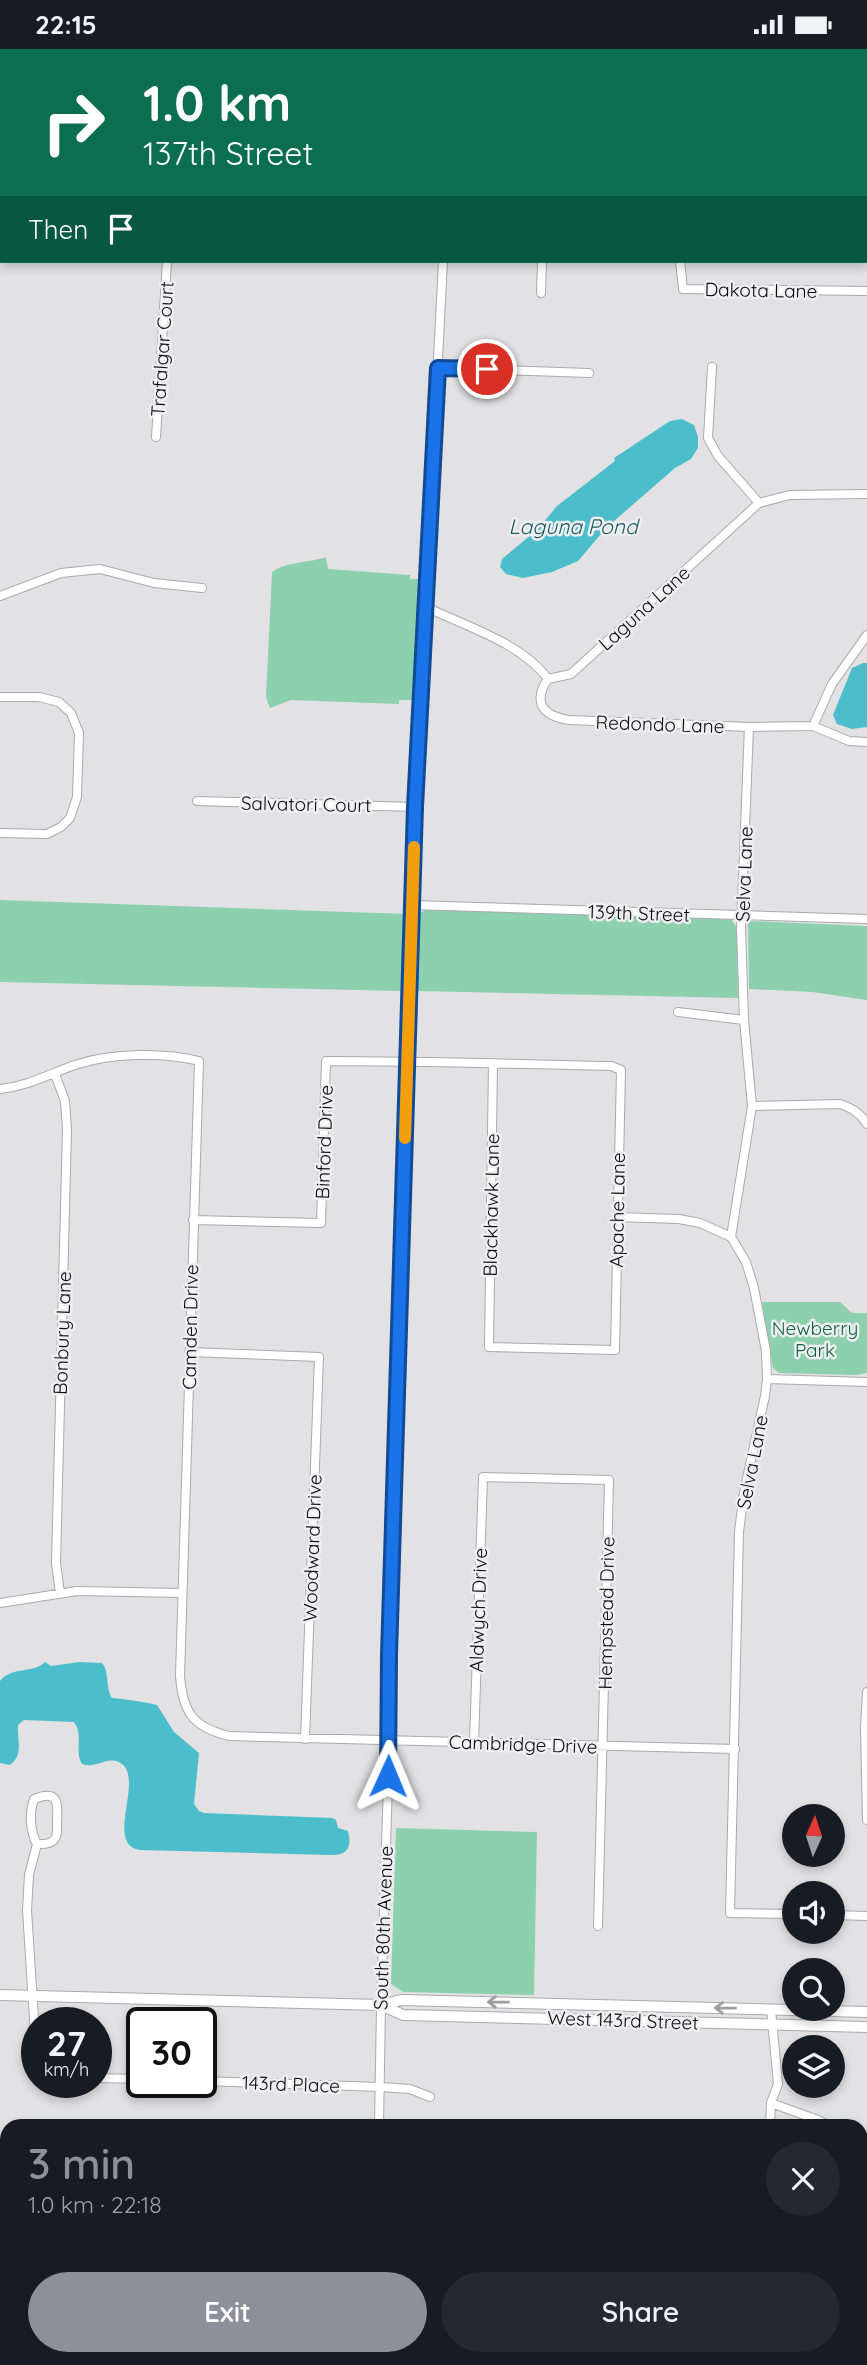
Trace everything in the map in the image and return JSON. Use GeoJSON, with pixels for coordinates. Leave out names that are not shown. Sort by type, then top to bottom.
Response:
{"type":"FeatureCollection","features":[{"type":"Feature","properties":{"kind":"main road","name":"West 143rd Street"},"geometry":{"type":"LineString","coordinates":[[0,1995],[381,2005],[401,2000],[867,2012]]}},
{"type":"Feature","properties":{"kind":"main road","name":"West 143rd Street"},"geometry":{"type":"LineString","coordinates":[[381,2005],[402,2015],[867,2027]]}},
{"type":"Feature","properties":{"kind":"street","name":"Trafalgar Court"},"geometry":{"type":"LineString","coordinates":[[156,437],[167,263]]}},
{"type":"Feature","properties":{"kind":"street","name":"South 80th Avenue"},"geometry":{"type":"LineString","coordinates":[[379,2119],[390,1642],[415,807],[443,263]]}},
{"type":"Feature","properties":{"kind":"street"},"geometry":{"type":"LineString","coordinates":[[541,293],[542,263]]}},
{"type":"Feature","properties":{"kind":"street","name":"Dakota Lane"},"geometry":{"type":"LineString","coordinates":[[680,263],[683,289],[867,291]]}},
{"type":"Feature","properties":{"kind":"street"},"geometry":{"type":"LineString","coordinates":[[712,367],[708,438],[718,456],[759,503]]}},
{"type":"Feature","properties":{"kind":"street"},"geometry":{"type":"LineString","coordinates":[[438,368],[589,373]]}},
{"type":"Feature","properties":{"kind":"street","name":"Laguna Lane"},"geometry":{"type":"LineString","coordinates":[[548,679],[571,674],[759,503],[790,495],[867,494]]}},
{"type":"Feature","properties":{"kind":"street"},"geometry":{"type":"LineString","coordinates":[[0,596],[61,573],[90,569],[100,569],[154,583],[202,588]]}},
{"type":"Feature","properties":{"kind":"street"},"geometry":{"type":"LineString","coordinates":[[426,607],[514,649],[538,664],[548,679]]}},
{"type":"Feature","properties":{"kind":"street"},"geometry":{"type":"LineString","coordinates":[[813,726],[832,684],[867,635]]}},
{"type":"Feature","properties":{"kind":"street","name":"Redondo Lane"},"geometry":{"type":"LineString","coordinates":[[548,679],[540,690],[541,702],[546,712],[554,718],[749,727],[813,726],[849,741],[867,742]]}},
{"type":"Feature","properties":{"kind":"street"},"geometry":{"type":"LineString","coordinates":[[0,697],[39,697],[59,702],[75,720],[79,733],[77,797],[70,818],[61,827],[47,834],[0,833]]}},
{"type":"Feature","properties":{"kind":"street","name":"Selva Lane"},"geometry":{"type":"LineString","coordinates":[[749,727],[742,917],[744,1020],[752,1106],[731,1237],[746,1262],[754,1288],[766,1351],[767,1379],[746,1479],[740,1532],[730,1913],[782,1914]]}},
{"type":"Feature","properties":{"kind":"street","name":"Salvatori Court"},"geometry":{"type":"LineString","coordinates":[[197,801],[415,807]]}},
{"type":"Feature","properties":{"kind":"street","name":"139th Street"},"geometry":{"type":"LineString","coordinates":[[412,905],[867,919]]}},
{"type":"Feature","properties":{"kind":"street"},"geometry":{"type":"LineString","coordinates":[[678,1011],[744,1020]]}},
{"type":"Feature","properties":{"kind":"street","name":"Camden Drive"},"geometry":{"type":"LineString","coordinates":[[55,1075],[80,1063],[108,1058],[185,1057],[199,1061],[182,1593]]}},
{"type":"Feature","properties":{"kind":"street","name":"Binford Drive"},"geometry":{"type":"LineString","coordinates":[[193,1220],[321,1223],[326,1061],[611,1066],[621,1070]]}},
{"type":"Feature","properties":{"kind":"street","name":"Blackhawk Lane"},"geometry":{"type":"LineString","coordinates":[[493,1063],[489,1347],[615,1350]]}},
{"type":"Feature","properties":{"kind":"street","name":"Apache Lane"},"geometry":{"type":"LineString","coordinates":[[615,1350],[621,1070]]}},
{"type":"Feature","properties":{"kind":"street"},"geometry":{"type":"LineString","coordinates":[[0,1089],[20,1087],[55,1075]]}},
{"type":"Feature","properties":{"kind":"street","name":"Bonbury Lane"},"geometry":{"type":"LineString","coordinates":[[55,1075],[65,1101],[68,1129],[56,1563],[60,1593]]}},
{"type":"Feature","properties":{"kind":"street"},"geometry":{"type":"LineString","coordinates":[[752,1106],[840,1104],[853,1109],[867,1124]]}},
{"type":"Feature","properties":{"kind":"street"},"geometry":{"type":"LineString","coordinates":[[617,1217],[690,1221],[731,1237]]}},
{"type":"Feature","properties":{"kind":"street","name":"Woodward Drive"},"geometry":{"type":"LineString","coordinates":[[189,1352],[319,1357],[305,1739]]}},
{"type":"Feature","properties":{"kind":"street"},"geometry":{"type":"LineString","coordinates":[[767,1379],[867,1382]]}},
{"type":"Feature","properties":{"kind":"street","name":"Aldwych Drive"},"geometry":{"type":"LineString","coordinates":[[474,1742],[483,1477],[609,1481]]}},
{"type":"Feature","properties":{"kind":"street","name":"Hempstead Drive"},"geometry":{"type":"LineString","coordinates":[[598,1926],[609,1481]]}},
{"type":"Feature","properties":{"kind":"street"},"geometry":{"type":"LineString","coordinates":[[0,1602],[100,1590],[182,1593]]}},
{"type":"Feature","properties":{"kind":"street","name":"Cambridge Drive"},"geometry":{"type":"LineString","coordinates":[[182,1593],[180,1676],[184,1704],[190,1716],[210,1731],[229,1736],[305,1739],[735,1749]]}},
{"type":"Feature","properties":{"kind":"street"},"geometry":{"type":"LineString","coordinates":[[867,1692],[867,1820]]}},
{"type":"Feature","properties":{"kind":"street"},"geometry":{"type":"LineString","coordinates":[[33,2007],[27,1910],[29,1875],[37,1844],[32,1834],[31,1807],[34,1799],[44,1795],[51,1796],[56,1799],[58,1807],[56,1837],[45,1845],[37,1844]]}},
{"type":"Feature","properties":{"kind":"street"},"geometry":{"type":"LineString","coordinates":[[845,1915],[867,1916]]}},
{"type":"Feature","properties":{"kind":"street"},"geometry":{"type":"LineString","coordinates":[[770,2119],[771,2103],[778,2084],[771,2009]]}},
{"type":"Feature","properties":{"kind":"street","name":"143rd Place"},"geometry":{"type":"LineString","coordinates":[[217,2082],[410,2089],[430,2097]]}},
{"type":"Feature","properties":{"kind":"street"},"geometry":{"type":"LineString","coordinates":[[771,2103],[815,2119]]}},
{"type":"Feature","properties":{"kind":"green space"},"geometry":{"type":"Polygon","coordinates":[[[326,557],[328,569],[410,575],[410,579],[420,579],[413,700],[399,700],[399,704],[291,700],[270,708],[266,697],[272,572],[284,566],[326,557]]]}},
{"type":"Feature","properties":{"kind":"green space"},"geometry":{"type":"Polygon","coordinates":[[[0,900],[407,914],[403,991],[0,982],[0,900]]]}},
{"type":"Feature","properties":{"kind":"green space"},"geometry":{"type":"Polygon","coordinates":[[[426,910],[731,919],[737,928],[738,998],[417,991],[419,916],[426,910]]]}},
{"type":"Feature","properties":{"kind":"green space"},"geometry":{"type":"Polygon","coordinates":[[[748,921],[867,926],[867,1000],[812,992],[749,989],[748,921]]]}},
{"type":"Feature","properties":{"kind":"green space","name":"Newberry Park"},"geometry":{"type":"Polygon","coordinates":[[[762,1302],[840,1302],[852,1313],[867,1313],[867,1373],[779,1373],[773,1368],[762,1302]]]}},
{"type":"Feature","properties":{"kind":"green space"},"geometry":{"type":"Polygon","coordinates":[[[396,1828],[537,1832],[534,1995],[403,1992],[391,1984],[396,1828]]]}},
{"type":"Feature","properties":{"kind":"water","name":"Laguna Pond"},"geometry":{"type":"Polygon","coordinates":[[[682,419],[694,425],[698,437],[698,448],[691,459],[675,468],[606,528],[578,561],[552,572],[523,578],[506,574],[500,567],[502,559],[538,529],[557,506],[615,461],[614,458],[670,421],[682,419]]]}},
{"type":"Feature","properties":{"kind":"water"},"geometry":{"type":"Polygon","coordinates":[[[867,663],[867,727],[852,729],[837,724],[833,715],[852,668],[867,663]]]}},
{"type":"Feature","properties":{"kind":"water"},"geometry":{"type":"Polygon","coordinates":[[[45,1662],[51,1666],[79,1662],[102,1663],[112,1698],[157,1705],[174,1732],[199,1753],[194,1804],[199,1811],[332,1818],[336,1820],[338,1828],[348,1831],[349,1846],[345,1852],[331,1855],[140,1850],[130,1845],[125,1836],[124,1824],[129,1781],[126,1770],[119,1762],[114,1761],[82,1764],[74,1722],[24,1720],[18,1725],[17,1757],[10,1765],[0,1763],[0,1681],[10,1673],[35,1668],[45,1662]]]}},
{"type":"Feature","properties":{"kind":"slow traffic"},"geometry":{"type":"LineString","coordinates":[[405,1138],[414,847]]}},
{"type":"Feature","properties":{"kind":"route"},"geometry":{"type":"LineString","coordinates":[[388,1776],[389,1655],[415,807],[438,368],[487,369]]}}]}
